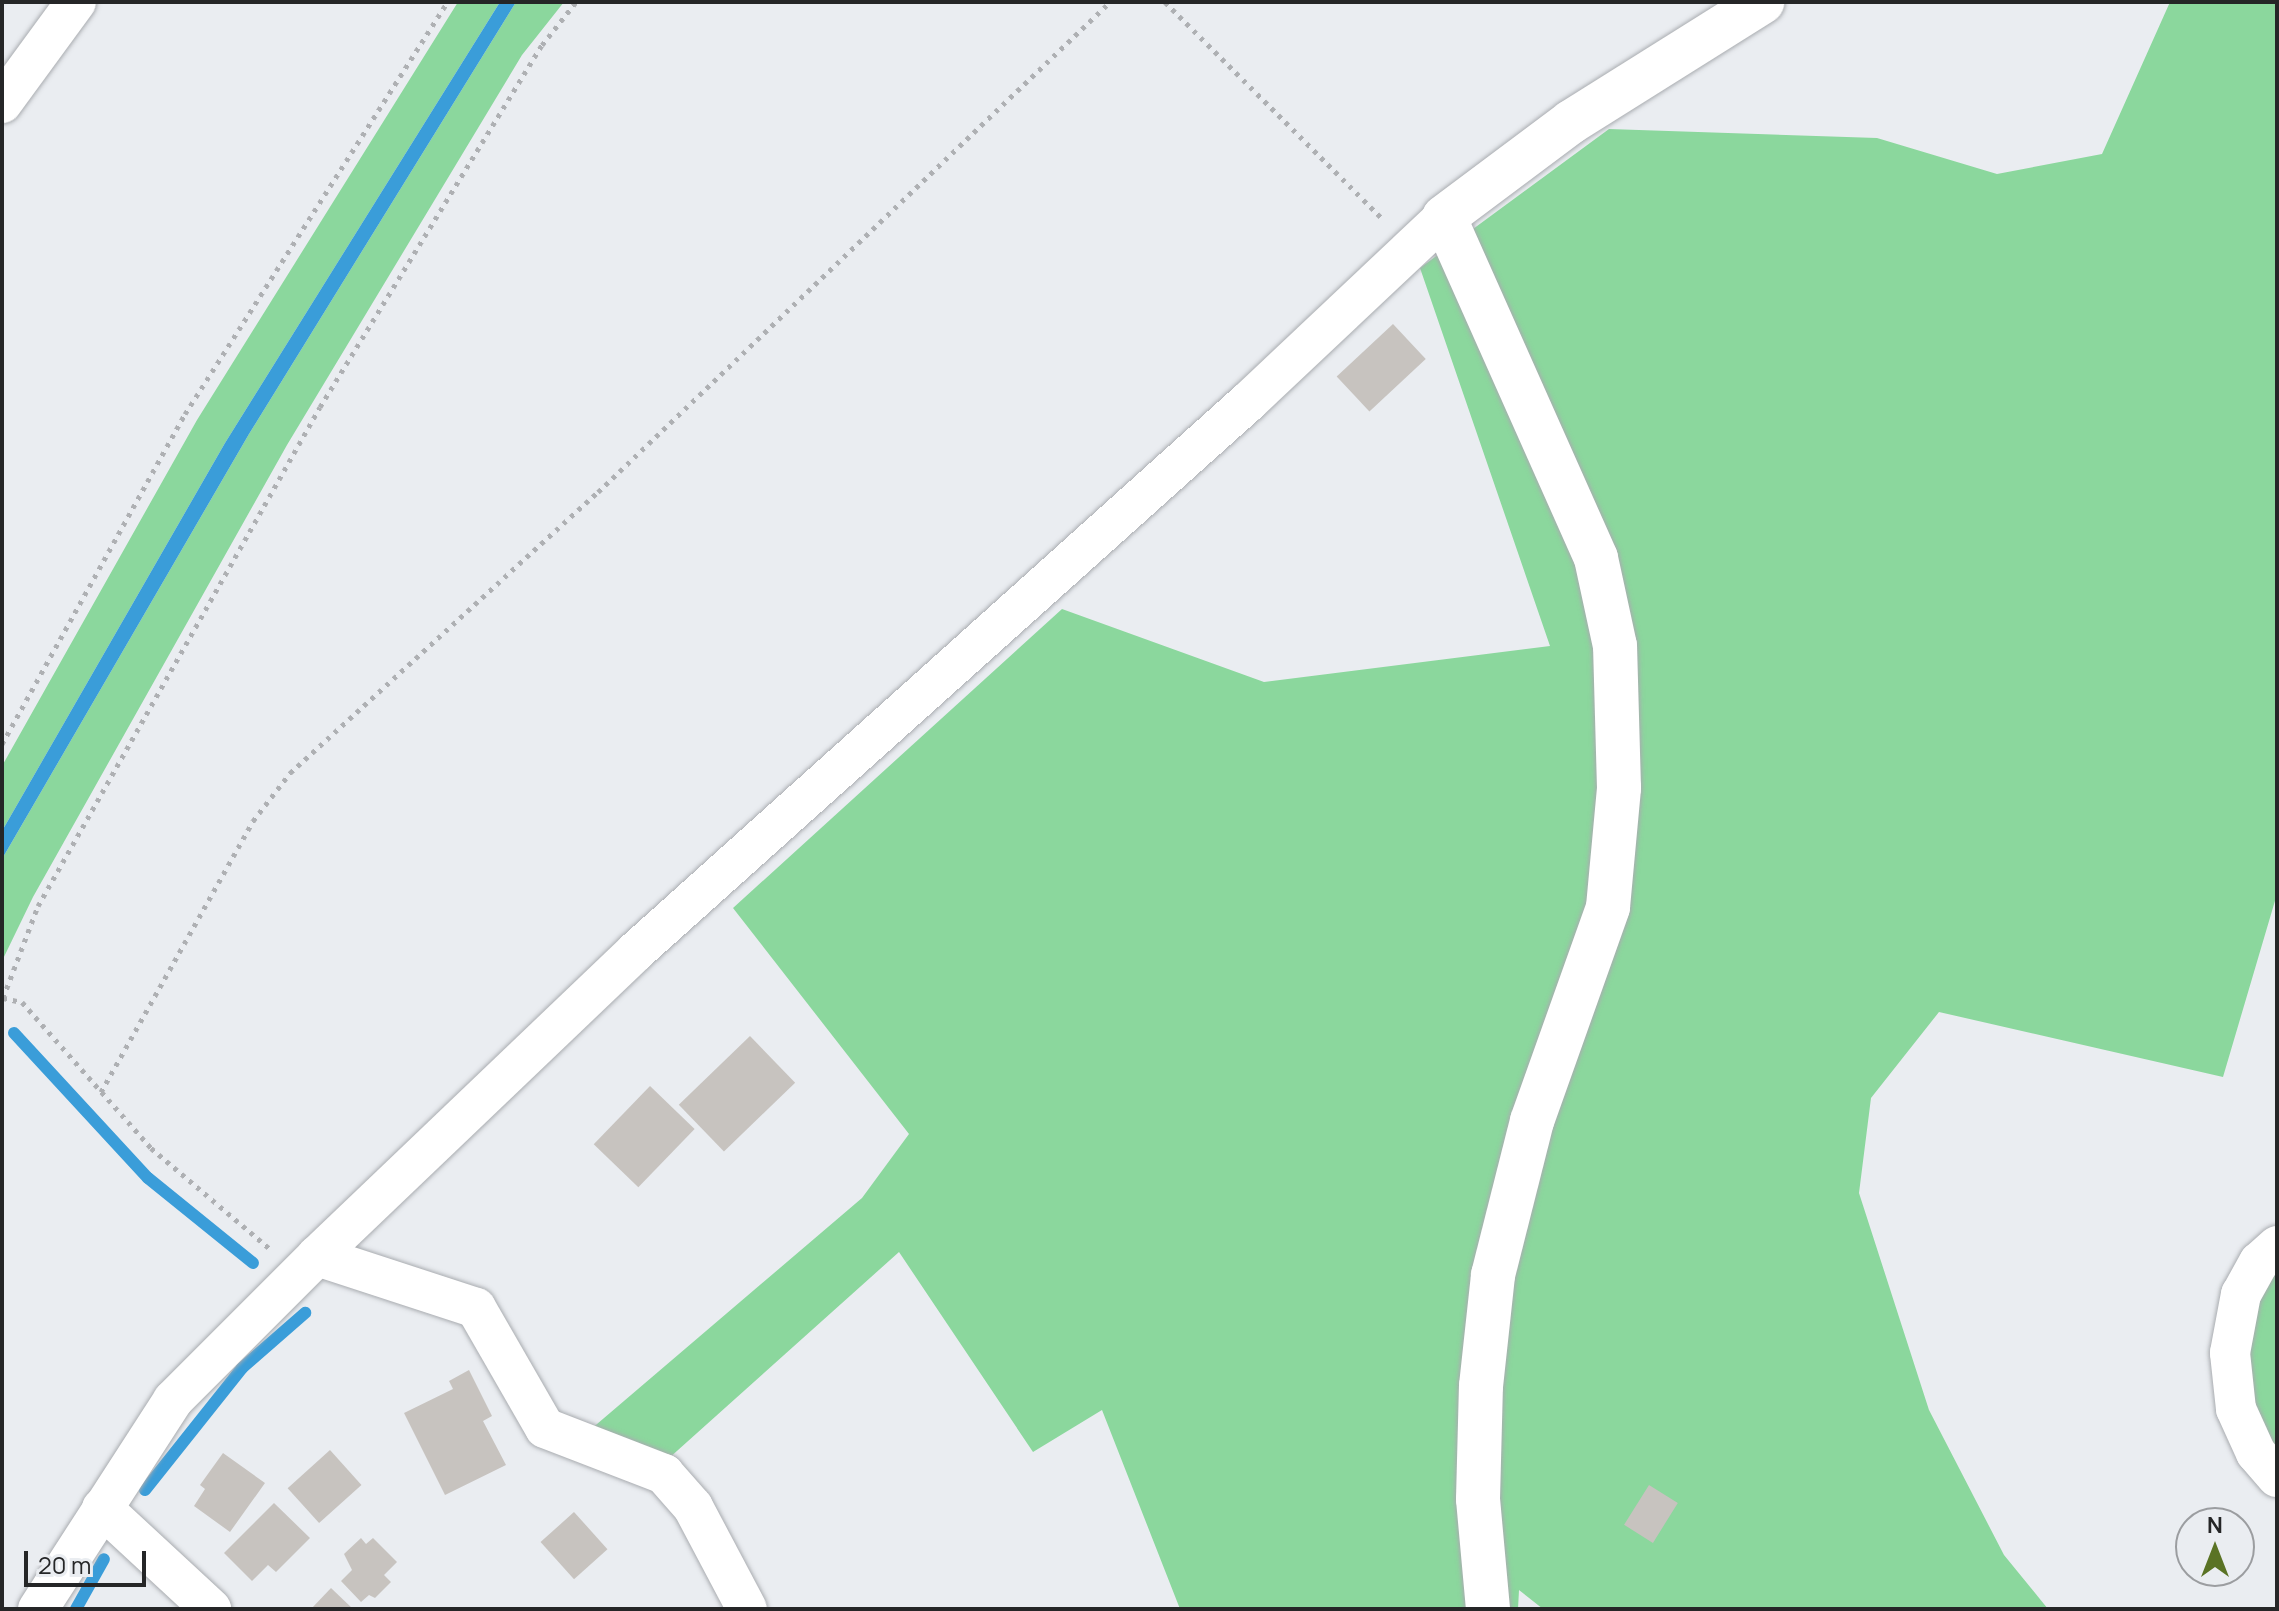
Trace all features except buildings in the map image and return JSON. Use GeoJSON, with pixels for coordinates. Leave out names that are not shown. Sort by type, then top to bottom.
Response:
{"type":"FeatureCollection","features":[{"type":"Feature","properties":{"kind":"street"},"geometry":{"type":"LineString","coordinates":[[2,103],[76,2]]}},
{"type":"Feature","properties":{"kind":"street"},"geometry":{"type":"LineString","coordinates":[[38,1609],[173,1400],[308,1265],[635,952],[1248,402],[1444,217],[1571,122],[1762,2]]}},
{"type":"Feature","properties":{"kind":"street"},"geometry":{"type":"LineString","coordinates":[[1444,217],[1596,558],[1615,646],[1619,788],[1608,907],[1532,1121],[1493,1275],[1481,1386],[1479,1485],[1488,1609]]}},
{"type":"Feature","properties":{"kind":"street"},"geometry":{"type":"LineString","coordinates":[[2277,1246],[2259,1262],[2241,1294],[2230,1353],[2236,1409],[2256,1453],[2277,1477]]}},
{"type":"Feature","properties":{"kind":"street"},"geometry":{"type":"LineString","coordinates":[[308,1265],[476,1308],[545,1428],[664,1474],[693,1507],[747,1609]]}},
{"type":"Feature","properties":{"kind":"street"},"geometry":{"type":"LineString","coordinates":[[102,1508],[211,1609]]}},
{"type":"Feature","properties":{"kind":"path"},"geometry":{"type":"LineString","coordinates":[[2,744],[185,414],[447,2]]}},
{"type":"Feature","properties":{"kind":"path"},"geometry":{"type":"LineString","coordinates":[[308,1265],[151,1148],[22,1002],[3,998],[38,906],[320,407],[542,45],[576,2]]}},
{"type":"Feature","properties":{"kind":"path"},"geometry":{"type":"LineString","coordinates":[[101,1092],[253,821],[290,773],[598,492],[1110,2]]}},
{"type":"Feature","properties":{"kind":"path"},"geometry":{"type":"LineString","coordinates":[[1165,2],[1412,248]]}},
{"type":"Feature","properties":{"kind":"green space"},"geometry":{"type":"Polygon","coordinates":[[[458,2],[500,2],[225,443],[2,831],[2,766],[197,420],[458,2]]]}},
{"type":"Feature","properties":{"kind":"green space"},"geometry":{"type":"Polygon","coordinates":[[[516,2],[564,2],[522,55],[287,445],[33,897],[2,961],[2,859],[249,434],[516,2]]]}},
{"type":"Feature","properties":{"kind":"green space"},"geometry":{"type":"Polygon","coordinates":[[[2170,2],[2277,2],[2277,894],[2223,1077],[1939,1012],[1871,1098],[1859,1193],[1929,1410],[2004,1555],[2048,1609],[1543,1609],[1519,1590],[1518,1609],[1180,1609],[1102,1410],[1033,1452],[899,1252],[668,1459],[590,1430],[862,1198],[909,1134],[733,908],[1062,609],[1264,682],[1550,646],[1420,268],[1609,129],[1877,138],[1997,174],[2102,154],[2170,2]]]}},
{"type":"Feature","properties":{"kind":"green space"},"geometry":{"type":"Polygon","coordinates":[[[2277,1256],[2277,1462],[2262,1445],[2240,1349],[2277,1256]]]}},
{"type":"Feature","properties":{"kind":"water"},"geometry":{"type":"Polygon","coordinates":[[[500,2],[516,2],[249,434],[2,859],[2,831],[225,443],[500,2]]]}},
{"type":"Feature","properties":{"kind":"waterway"},"geometry":{"type":"LineString","coordinates":[[14,1033],[148,1178],[253,1263]]}},
{"type":"Feature","properties":{"kind":"waterway"},"geometry":{"type":"LineString","coordinates":[[145,1490],[242,1368],[305,1313]]}},
{"type":"Feature","properties":{"kind":"waterway"},"geometry":{"type":"LineString","coordinates":[[76,1609],[104,1559]]}}]}
